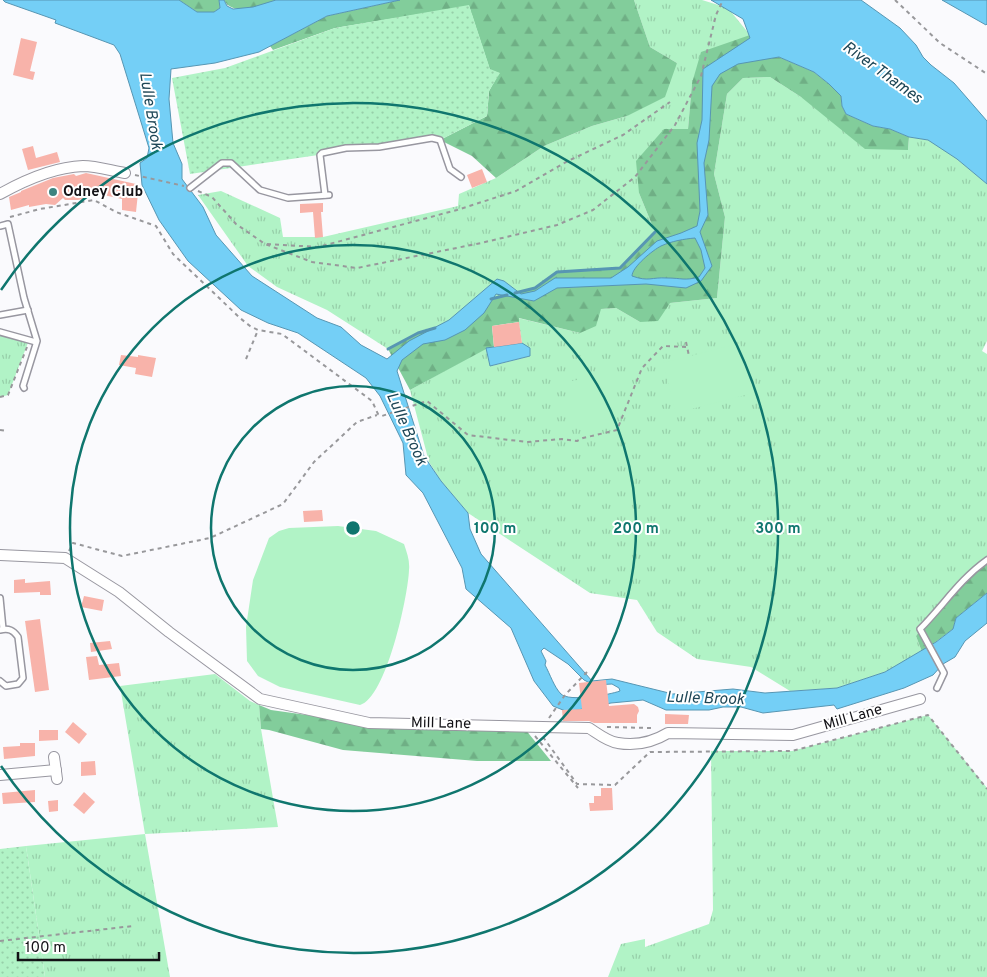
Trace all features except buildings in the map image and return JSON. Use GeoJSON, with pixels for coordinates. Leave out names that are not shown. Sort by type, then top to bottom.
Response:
{"type":"FeatureCollection","features":[{"type":"Feature","properties":{"kind":"street"},"geometry":{"type":"LineString","coordinates":[[0,194],[25,180],[56,170],[84,166],[125,173]]}},
{"type":"Feature","properties":{"kind":"street","name":"Mill Lane"},"geometry":{"type":"LineString","coordinates":[[0,554],[66,558],[119,592],[169,632],[260,699],[370,723],[589,728],[616,743],[642,744],[668,733],[793,735],[920,699]]}},
{"type":"Feature","properties":{"kind":"street"},"geometry":{"type":"LineString","coordinates":[[0,775],[56,774],[54,757]]}},
{"type":"Feature","properties":{"kind":"lane"},"geometry":{"type":"LineString","coordinates":[[187,187],[222,163],[231,163],[260,190],[288,198],[327,195],[320,155],[322,153],[346,148],[379,148],[432,138],[440,140],[450,169],[461,177]]}},
{"type":"Feature","properties":{"kind":"lane"},"geometry":{"type":"LineString","coordinates":[[0,226],[8,224],[36,342],[24,388]]}},
{"type":"Feature","properties":{"kind":"lane"},"geometry":{"type":"LineString","coordinates":[[0,315],[28,310]]}},
{"type":"Feature","properties":{"kind":"lane"},"geometry":{"type":"LineString","coordinates":[[0,332],[36,342]]}},
{"type":"Feature","properties":{"kind":"lane"},"geometry":{"type":"LineString","coordinates":[[937,688],[944,673],[920,629],[934,615],[955,588],[987,560]]}},
{"type":"Feature","properties":{"kind":"lane"},"geometry":{"type":"LineString","coordinates":[[0,598],[2,629],[14,632],[18,638],[23,678],[18,684],[6,686],[0,681]]}},
{"type":"Feature","properties":{"kind":"path"},"geometry":{"type":"LineString","coordinates":[[125,173],[187,187],[212,197],[236,224],[265,244],[312,262],[357,268],[556,225],[593,210],[635,177],[675,125],[701,76],[716,15],[724,0]]}},
{"type":"Feature","properties":{"kind":"path"},"geometry":{"type":"LineString","coordinates":[[895,0],[940,44],[987,74]]}},
{"type":"Feature","properties":{"kind":"path"},"geometry":{"type":"LineString","coordinates":[[265,244],[318,247],[457,210],[516,191],[568,161],[623,134],[670,102]]}},
{"type":"Feature","properties":{"kind":"path"},"geometry":{"type":"LineString","coordinates":[[8,224],[10,216],[94,200],[116,212],[156,226],[173,254],[240,318],[258,330],[282,334],[372,401],[378,414]]}},
{"type":"Feature","properties":{"kind":"path"},"geometry":{"type":"LineString","coordinates":[[246,359],[258,330]]}},
{"type":"Feature","properties":{"kind":"path"},"geometry":{"type":"LineString","coordinates":[[0,398],[8,396],[29,340]]}},
{"type":"Feature","properties":{"kind":"path"},"geometry":{"type":"LineString","coordinates":[[686,342],[689,356]]}},
{"type":"Feature","properties":{"kind":"path"},"geometry":{"type":"LineString","coordinates":[[66,558],[73,543],[122,556],[210,538],[283,504],[314,462],[357,422],[378,414],[382,416],[427,400],[468,435],[527,442],[562,439],[577,441],[618,430],[642,368],[663,346],[687,347]]}},
{"type":"Feature","properties":{"kind":"path"},"geometry":{"type":"LineString","coordinates":[[0,430],[7,431]]}},
{"type":"Feature","properties":{"kind":"path"},"geometry":{"type":"LineString","coordinates":[[553,711],[587,672]]}},
{"type":"Feature","properties":{"kind":"path"},"geometry":{"type":"LineString","coordinates":[[531,727],[577,784],[615,785],[650,752],[792,751],[928,715],[987,789]]}},
{"type":"Feature","properties":{"kind":"path"},"geometry":{"type":"LineString","coordinates":[[531,727],[578,788]]}},
{"type":"Feature","properties":{"kind":"path"},"geometry":{"type":"LineString","coordinates":[[607,727],[651,728],[659,738]]}},
{"type":"Feature","properties":{"kind":"path"},"geometry":{"type":"LineString","coordinates":[[0,941],[133,926]]}},
{"type":"Feature","properties":{"kind":"green space"},"geometry":{"type":"Polygon","coordinates":[[[179,0],[219,0],[220,8],[214,12],[197,12],[179,0]]]}},
{"type":"Feature","properties":{"kind":"green space"},"geometry":{"type":"Polygon","coordinates":[[[224,0],[276,0],[264,5],[241,9],[228,5],[224,0]]]}},
{"type":"Feature","properties":{"kind":"green space"},"geometry":{"type":"Polygon","coordinates":[[[400,0],[634,0],[650,47],[677,63],[665,97],[627,116],[592,126],[544,146],[496,178],[472,156],[440,140],[487,116],[489,91],[499,73],[490,70],[469,6],[335,28],[273,50],[270,46],[327,16],[400,0]]]}},
{"type":"Feature","properties":{"kind":"green space"},"geometry":{"type":"Polygon","coordinates":[[[634,0],[702,0],[728,8],[750,35],[692,83],[688,129],[639,193],[655,232],[620,268],[557,273],[535,288],[472,303],[453,323],[418,333],[388,349],[327,310],[277,287],[248,266],[198,195],[221,191],[280,218],[283,237],[323,237],[458,206],[459,194],[496,178],[544,146],[592,126],[627,116],[677,63],[650,47],[634,0]]]}},
{"type":"Feature","properties":{"kind":"green space"},"geometry":{"type":"Polygon","coordinates":[[[469,5],[490,69],[500,73],[489,91],[487,116],[440,140],[325,154],[190,174],[172,78],[225,68],[335,28],[469,5]]]}},
{"type":"Feature","properties":{"kind":"green space"},"geometry":{"type":"Polygon","coordinates":[[[750,35],[770,58],[779,57],[814,72],[829,84],[841,96],[842,106],[846,114],[873,126],[890,129],[909,137],[908,150],[865,149],[801,97],[770,77],[743,78],[727,94],[714,174],[725,217],[717,298],[670,303],[658,321],[640,322],[616,308],[601,309],[596,326],[580,333],[519,318],[519,322],[492,326],[494,347],[486,349],[410,390],[388,349],[418,333],[453,323],[472,303],[535,288],[557,272],[620,268],[655,232],[639,193],[636,161],[664,129],[688,129],[692,83],[701,52],[750,35]]]}},
{"type":"Feature","properties":{"kind":"green space"},"geometry":{"type":"Polygon","coordinates":[[[770,77],[801,97],[908,150],[909,137],[928,140],[957,159],[987,184],[987,341],[982,351],[987,354],[987,555],[939,604],[916,636],[922,652],[885,672],[837,688],[790,691],[751,667],[697,659],[657,632],[637,600],[590,593],[468,513],[441,481],[429,462],[410,390],[486,348],[491,366],[530,356],[522,343],[518,318],[580,333],[601,309],[616,308],[640,322],[670,303],[717,298],[725,217],[714,174],[727,94],[743,78],[770,77]]]}},
{"type":"Feature","properties":{"kind":"green space"},"geometry":{"type":"Polygon","coordinates":[[[0,332],[29,340],[8,395],[0,397],[0,332]]]}},
{"type":"Feature","properties":{"kind":"green space"},"geometry":{"type":"Polygon","coordinates":[[[740,343],[753,393],[676,413],[663,363],[740,343]]]}},
{"type":"Feature","properties":{"kind":"green space"},"geometry":{"type":"Polygon","coordinates":[[[577,373],[616,373],[616,413],[605,413],[605,429],[579,429],[579,420],[571,420],[571,381],[577,380],[577,373]]]}},
{"type":"Feature","properties":{"kind":"green space"},"geometry":{"type":"Polygon","coordinates":[[[338,526],[376,531],[404,544],[409,563],[405,602],[387,666],[370,698],[360,705],[280,687],[258,676],[247,661],[246,627],[253,580],[269,538],[279,531],[289,528],[338,526]]]}},
{"type":"Feature","properties":{"kind":"green space"},"geometry":{"type":"Polygon","coordinates":[[[987,555],[987,593],[956,618],[953,629],[922,652],[916,636],[939,604],[987,555]]]}},
{"type":"Feature","properties":{"kind":"green space"},"geometry":{"type":"Polygon","coordinates":[[[215,674],[250,701],[259,705],[261,729],[278,827],[145,834],[120,686],[215,674]]]}},
{"type":"Feature","properties":{"kind":"green space"},"geometry":{"type":"Polygon","coordinates":[[[259,705],[271,710],[314,716],[364,727],[525,729],[551,761],[477,761],[343,750],[261,729],[259,705]]]}},
{"type":"Feature","properties":{"kind":"green space"},"geometry":{"type":"Polygon","coordinates":[[[928,715],[987,788],[987,977],[608,977],[621,944],[645,939],[645,947],[709,924],[713,910],[711,751],[792,751],[928,715]]]}},
{"type":"Feature","properties":{"kind":"green space"},"geometry":{"type":"Polygon","coordinates":[[[145,834],[170,977],[45,977],[26,846],[145,834]]]}},
{"type":"Feature","properties":{"kind":"green space"},"geometry":{"type":"Polygon","coordinates":[[[26,846],[45,977],[0,977],[0,849],[26,846]]]}},
{"type":"Feature","properties":{"kind":"water"},"geometry":{"type":"Polygon","coordinates":[[[3,0],[179,0],[197,12],[214,12],[220,8],[219,0],[224,0],[227,6],[233,9],[253,7],[276,0],[400,0],[327,16],[259,52],[215,63],[171,69],[169,99],[173,143],[182,164],[182,179],[203,207],[216,235],[252,276],[317,318],[341,327],[361,345],[387,359],[409,341],[449,320],[497,279],[504,281],[521,294],[535,291],[555,278],[611,278],[628,267],[657,241],[697,226],[700,211],[697,143],[702,120],[703,69],[750,38],[743,19],[711,0],[861,0],[900,28],[916,45],[923,57],[954,83],[987,121],[987,184],[957,159],[928,140],[909,137],[890,129],[873,126],[846,114],[842,106],[841,96],[814,72],[779,57],[738,64],[720,74],[712,86],[709,140],[704,163],[708,215],[700,232],[712,266],[701,281],[686,288],[646,284],[557,288],[534,301],[496,294],[484,313],[465,330],[445,340],[423,344],[402,360],[397,371],[424,456],[441,481],[468,513],[470,529],[481,554],[592,681],[612,679],[673,694],[733,689],[765,693],[837,688],[885,672],[936,642],[953,629],[956,618],[987,593],[987,623],[965,641],[955,657],[943,664],[933,675],[904,688],[837,709],[834,705],[763,713],[741,707],[723,707],[709,710],[666,710],[643,700],[611,703],[568,712],[553,706],[534,681],[511,628],[466,589],[462,568],[423,493],[406,475],[403,443],[380,396],[366,378],[298,333],[268,323],[241,310],[188,261],[159,220],[142,185],[140,163],[147,158],[149,148],[120,54],[114,45],[55,23],[56,20],[3,0]],[[695,238],[665,244],[657,248],[635,268],[632,276],[646,279],[686,279],[699,277],[705,268],[701,250],[695,238]],[[544,648],[541,651],[546,661],[545,665],[561,694],[580,698],[620,691],[619,688],[612,684],[594,685],[584,680],[568,664],[544,648]]]}},
{"type":"Feature","properties":{"kind":"water"},"geometry":{"type":"Polygon","coordinates":[[[942,0],[987,0],[987,24],[986,25],[942,0]]]}},
{"type":"Feature","properties":{"kind":"water"},"geometry":{"type":"Polygon","coordinates":[[[522,343],[530,348],[530,356],[490,366],[486,348],[522,343]]]}},
{"type":"Feature","properties":{"kind":"waterway"},"geometry":{"type":"LineString","coordinates":[[515,293],[535,288],[557,272],[620,268],[655,232]]}},
{"type":"Feature","properties":{"kind":"waterway"},"geometry":{"type":"LineString","coordinates":[[491,299],[507,295]]}},
{"type":"Feature","properties":{"kind":"waterway"},"geometry":{"type":"LineString","coordinates":[[388,349],[418,333],[435,328]]}},
{"type":"Feature","properties":{"kind":"place","name":"Odney Club"},"geometry":{"type":"Point","coordinates":[53,192]}},
{"type":"Feature","properties":{"kind":"water label","name":"River Thames"},"geometry":{"type":"Point","coordinates":[882,73]}},
{"type":"Feature","properties":{"kind":"water label","name":"Lulle Brook"},"geometry":{"type":"Point","coordinates":[150,111]}},
{"type":"Feature","properties":{"kind":"water label","name":"Lulle Brook"},"geometry":{"type":"Point","coordinates":[406,429]}},
{"type":"Feature","properties":{"kind":"water label","name":"Lulle Brook"},"geometry":{"type":"Point","coordinates":[705,699]}}]}
